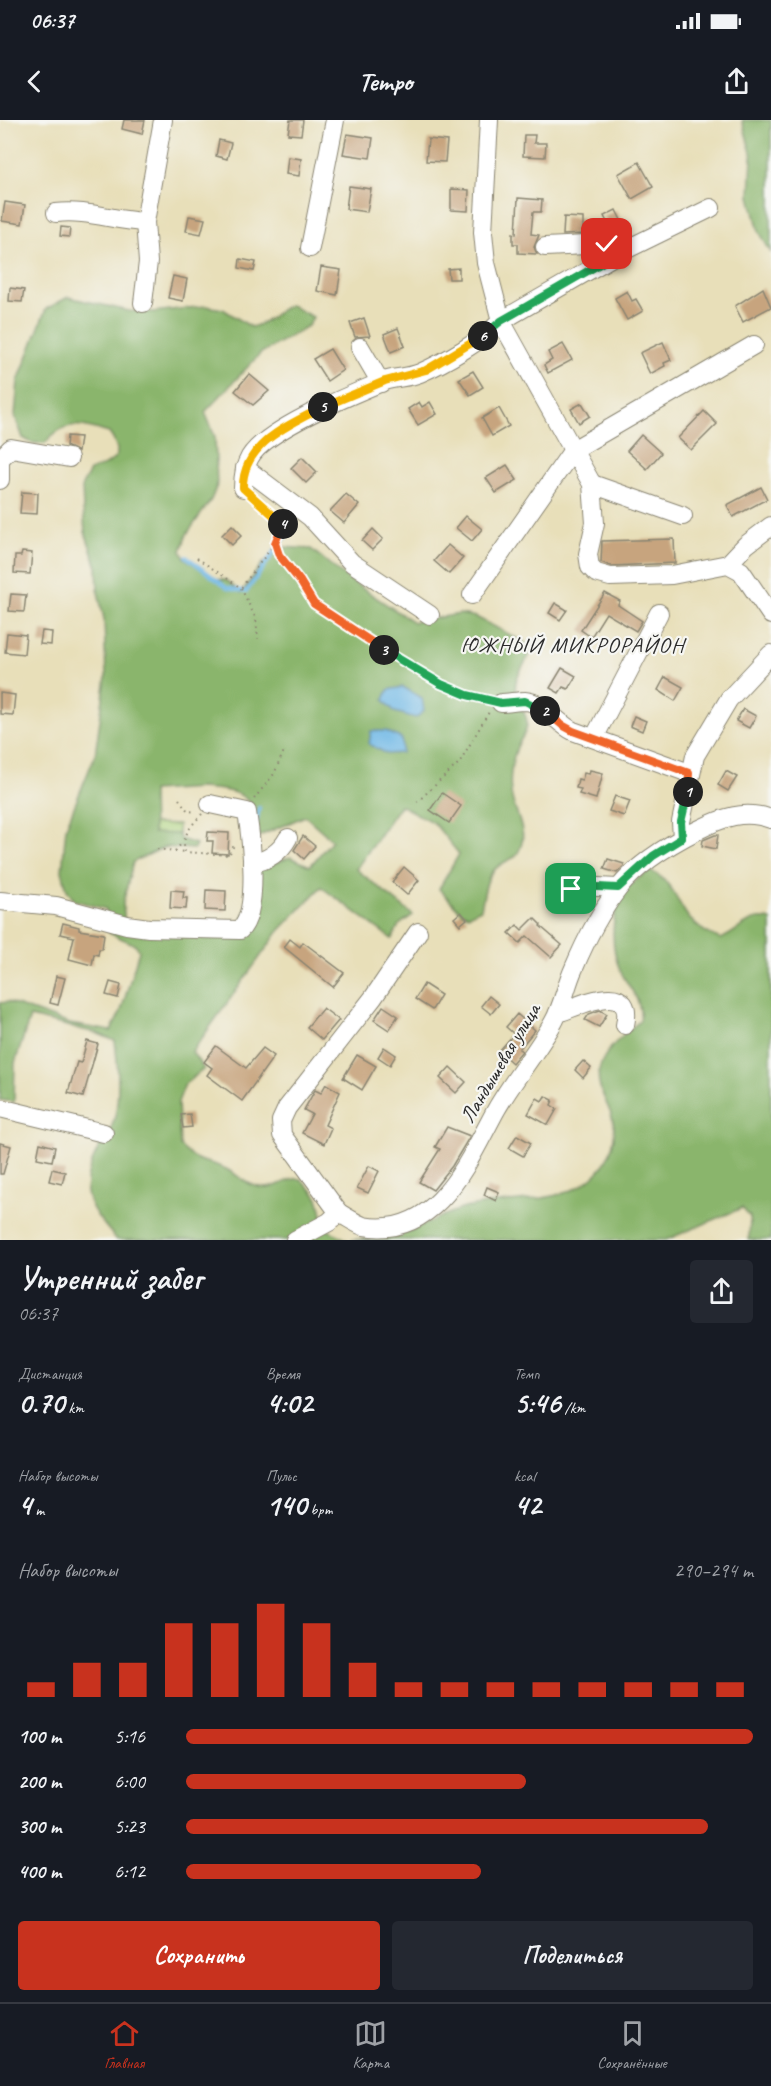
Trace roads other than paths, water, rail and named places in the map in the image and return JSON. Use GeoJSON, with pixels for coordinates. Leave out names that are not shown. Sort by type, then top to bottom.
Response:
{"type":"FeatureCollection","features":[{"type":"Feature","properties":{"kind":"street"},"geometry":{"type":"LineString","coordinates":[[143,303],[148,262],[145,222],[163,120]]}},
{"type":"Feature","properties":{"kind":"street"},"geometry":{"type":"LineString","coordinates":[[310,248],[335,120]]}},
{"type":"Feature","properties":{"kind":"street"},"geometry":{"type":"LineString","coordinates":[[489,120],[483,232],[486,263],[501,321],[592,484],[595,523],[588,554],[590,567],[597,573],[610,577],[672,575],[728,564],[746,545],[771,526]]}},
{"type":"Feature","properties":{"kind":"street"},"geometry":{"type":"LineString","coordinates":[[243,488],[245,468],[250,456],[263,443],[345,396],[426,370],[484,336],[501,321],[619,253],[711,208]]}},
{"type":"Feature","properties":{"kind":"street"},"geometry":{"type":"LineString","coordinates":[[56,213],[73,210],[126,221],[145,222]]}},
{"type":"Feature","properties":{"kind":"street"},"geometry":{"type":"LineString","coordinates":[[545,247],[607,244],[614,246],[619,253]]}},
{"type":"Feature","properties":{"kind":"street"},"geometry":{"type":"LineString","coordinates":[[472,595],[573,450],[754,345]]}},
{"type":"Feature","properties":{"kind":"street"},"geometry":{"type":"LineString","coordinates":[[360,347],[381,383]]}},
{"type":"Feature","properties":{"kind":"street"},"geometry":{"type":"LineString","coordinates":[[0,480],[0,459],[11,448],[69,458]]}},
{"type":"Feature","properties":{"kind":"street"},"geometry":{"type":"LineString","coordinates":[[245,468],[310,517],[352,563],[430,615]]}},
{"type":"Feature","properties":{"kind":"street"},"geometry":{"type":"LineString","coordinates":[[592,484],[683,516]]}},
{"type":"Feature","properties":{"kind":"street"},"geometry":{"type":"LineString","coordinates":[[728,564],[741,571],[771,615]]}},
{"type":"Feature","properties":{"kind":"street"},"geometry":{"type":"LineString","coordinates":[[594,738],[659,613]]}},
{"type":"Feature","properties":{"kind":"street"},"geometry":{"type":"LineString","coordinates":[[682,838],[681,822],[689,773],[695,756],[729,699],[771,654]]}},
{"type":"Feature","properties":{"kind":"street"},"geometry":{"type":"LineString","coordinates":[[501,703],[525,701],[535,704],[562,725],[689,773]]}},
{"type":"Feature","properties":{"kind":"street"},"geometry":{"type":"LineString","coordinates":[[0,901],[56,906],[127,925],[150,928],[240,930],[249,916],[252,863],[242,841],[247,812],[207,808]]}},
{"type":"Feature","properties":{"kind":"street","name":"Ландышевая улица"},"geometry":{"type":"LineString","coordinates":[[339,1213],[363,1226],[387,1230],[410,1225],[437,1209],[449,1197],[497,1108],[558,1013],[574,967],[618,888],[653,856],[718,820],[744,813],[771,819]]}},
{"type":"Feature","properties":{"kind":"street"},"geometry":{"type":"LineString","coordinates":[[252,863],[268,858],[283,848],[288,838]]}},
{"type":"Feature","properties":{"kind":"street"},"geometry":{"type":"LineString","coordinates":[[564,893],[577,886],[618,888]]}},
{"type":"Feature","properties":{"kind":"street"},"geometry":{"type":"LineString","coordinates":[[295,1240],[329,1222],[339,1213],[282,1134],[281,1121],[287,1108],[374,998],[418,932]]}},
{"type":"Feature","properties":{"kind":"street"},"geometry":{"type":"LineString","coordinates":[[558,1013],[599,998],[611,997],[621,1001],[626,1008],[625,1025]]}},
{"type":"Feature","properties":{"kind":"street"},"geometry":{"type":"LineString","coordinates":[[0,1108],[104,1133]]}},
{"type":"Feature","properties":{"kind":"water"},"geometry":{"type":"Polygon","coordinates":[[[403,687],[422,698],[424,711],[416,718],[395,712],[384,700],[388,690],[403,687]]]}},
{"type":"Feature","properties":{"kind":"water"},"geometry":{"type":"Polygon","coordinates":[[[371,731],[386,731],[402,739],[402,753],[387,754],[369,744],[371,731]]]}},
{"type":"Feature","properties":{"kind":"waterway"},"geometry":{"type":"LineString","coordinates":[[187,557],[227,588],[246,592],[287,534],[288,524]]}},
{"type":"Feature","properties":{"kind":"waterway"},"geometry":{"type":"LineString","coordinates":[[256,822],[259,808]]}},
{"type":"Feature","properties":{"kind":"district","name":"ЮЖНЫЙ МИКРОРАЙОН"},"geometry":{"type":"Point","coordinates":[573,645]}}]}
